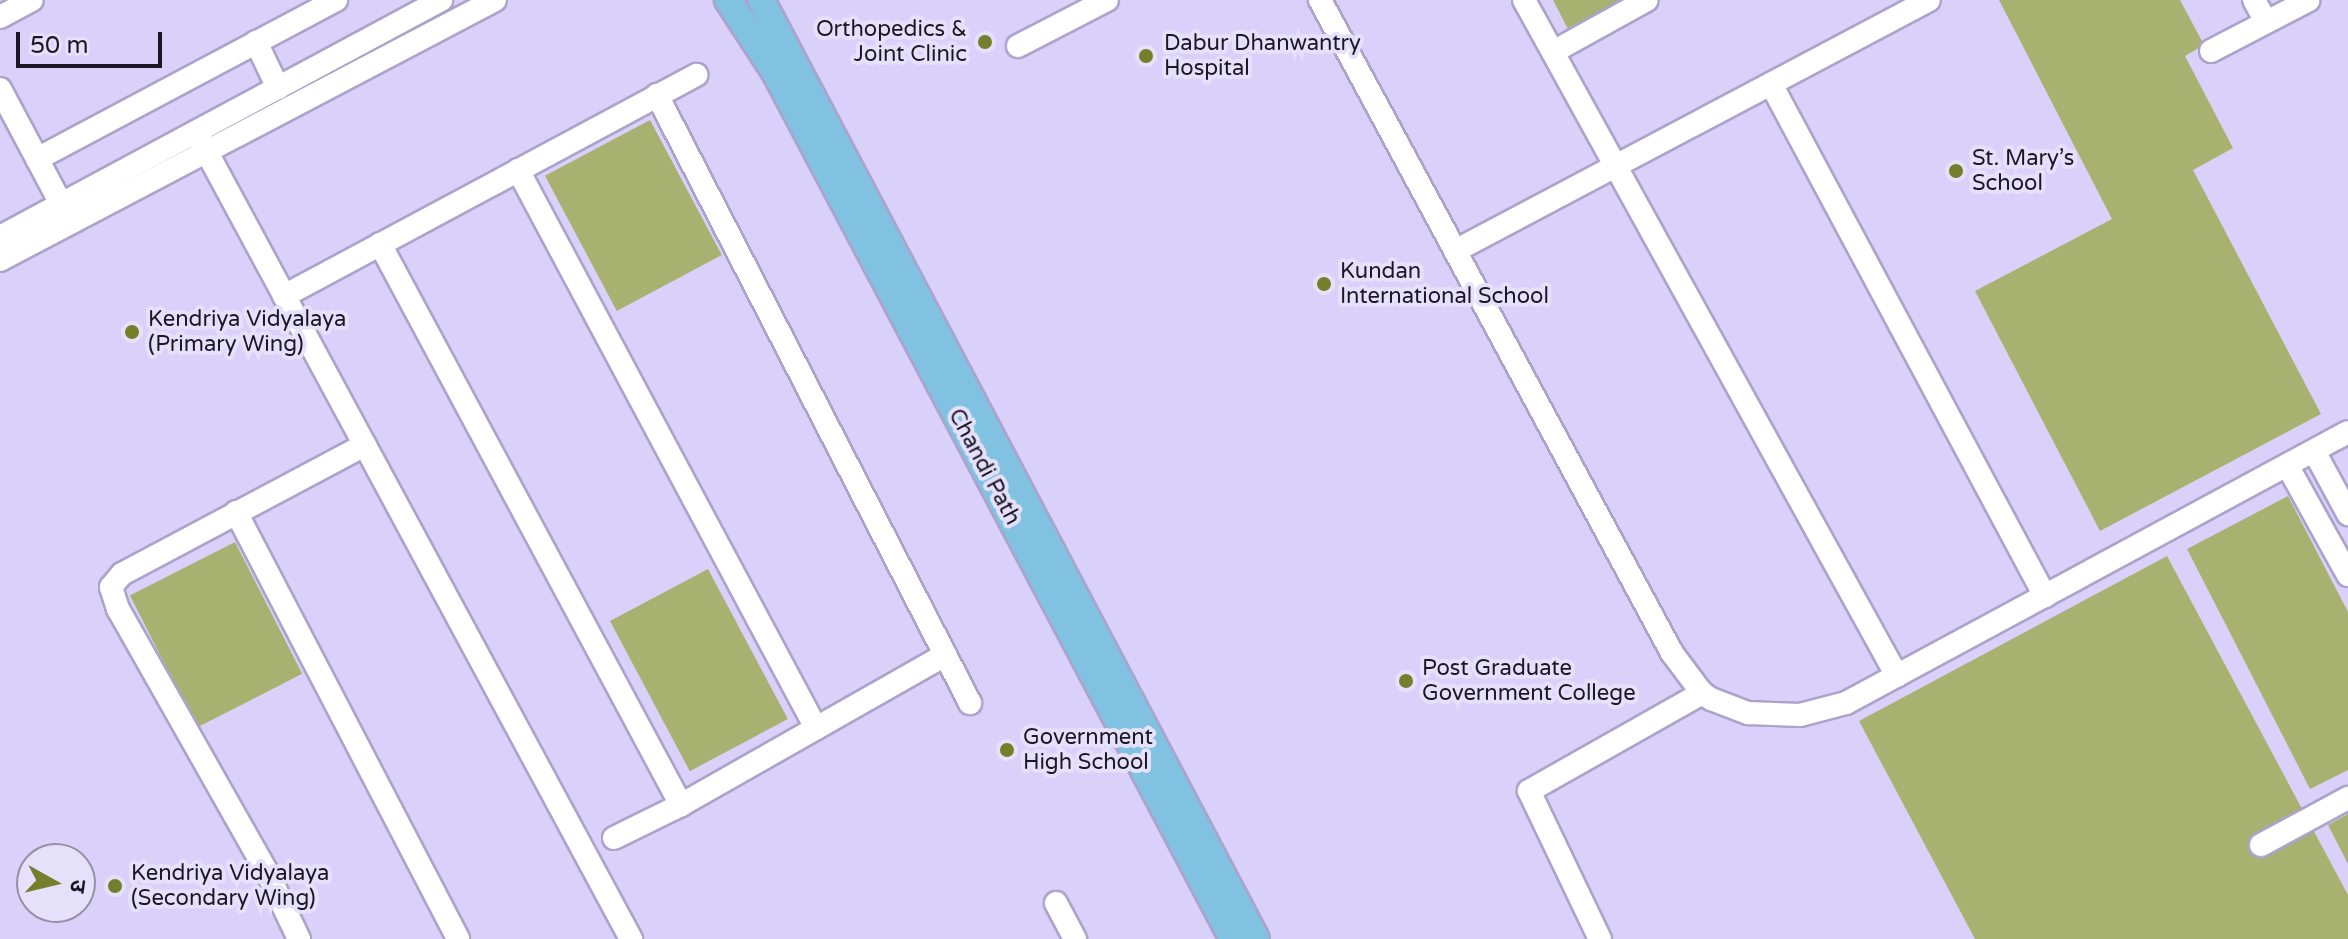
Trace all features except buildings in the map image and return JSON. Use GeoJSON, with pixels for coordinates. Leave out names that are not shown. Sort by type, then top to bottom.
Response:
{"type":"FeatureCollection","features":[{"type":"Feature","properties":{"kind":"main road","name":"Chandi Path"},"geometry":{"type":"LineString","coordinates":[[728,0],[775,72],[1233,939]]}},
{"type":"Feature","properties":{"kind":"main road","name":"Chandi Path"},"geometry":{"type":"LineString","coordinates":[[761,0],[1256,939]]}},
{"type":"Feature","properties":{"kind":"street"},"geometry":{"type":"LineString","coordinates":[[0,17],[32,0]]}},
{"type":"Feature","properties":{"kind":"street"},"geometry":{"type":"LineString","coordinates":[[37,159],[336,0]]}},
{"type":"Feature","properties":{"kind":"street"},"geometry":{"type":"LineString","coordinates":[[201,142],[278,88],[441,0]]}},
{"type":"Feature","properties":{"kind":"street"},"geometry":{"type":"LineString","coordinates":[[0,260],[66,214],[201,142],[495,0]]}},
{"type":"Feature","properties":{"kind":"street"},"geometry":{"type":"LineString","coordinates":[[1320,0],[1672,653],[1702,693],[1748,713],[1800,715],[1846,703],[2348,432]]}},
{"type":"Feature","properties":{"kind":"street"},"geometry":{"type":"LineString","coordinates":[[1524,0],[1897,676]]}},
{"type":"Feature","properties":{"kind":"street"},"geometry":{"type":"LineString","coordinates":[[1553,52],[1647,0]]}},
{"type":"Feature","properties":{"kind":"street"},"geometry":{"type":"LineString","coordinates":[[1455,251],[1929,0]]}},
{"type":"Feature","properties":{"kind":"street"},"geometry":{"type":"LineString","coordinates":[[2254,0],[2266,22]]}},
{"type":"Feature","properties":{"kind":"street"},"geometry":{"type":"LineString","coordinates":[[2211,51],[2309,0]]}},
{"type":"Feature","properties":{"kind":"street"},"geometry":{"type":"LineString","coordinates":[[1018,46],[1104,1]]}},
{"type":"Feature","properties":{"kind":"street"},"geometry":{"type":"LineString","coordinates":[[256,42],[278,88]]}},
{"type":"Feature","properties":{"kind":"street"},"geometry":{"type":"LineString","coordinates":[[284,296],[696,75]]}},
{"type":"Feature","properties":{"kind":"street"},"geometry":{"type":"LineString","coordinates":[[1771,84],[2045,596]]}},
{"type":"Feature","properties":{"kind":"street"},"geometry":{"type":"LineString","coordinates":[[0,89],[66,214]]}},
{"type":"Feature","properties":{"kind":"street"},"geometry":{"type":"LineString","coordinates":[[657,95],[970,703]]}},
{"type":"Feature","properties":{"kind":"street"},"geometry":{"type":"LineString","coordinates":[[201,142],[631,939]]}},
{"type":"Feature","properties":{"kind":"street"},"geometry":{"type":"LineString","coordinates":[[518,170],[816,728]]}},
{"type":"Feature","properties":{"kind":"street"},"geometry":{"type":"LineString","coordinates":[[0,237],[66,214]]}},
{"type":"Feature","properties":{"kind":"street"},"geometry":{"type":"LineString","coordinates":[[380,244],[681,805]]}},
{"type":"Feature","properties":{"kind":"street"},"geometry":{"type":"LineString","coordinates":[[299,939],[268,874],[118,609],[111,587],[122,574],[365,445]]}},
{"type":"Feature","properties":{"kind":"street"},"geometry":{"type":"LineString","coordinates":[[2314,451],[2348,514]]}},
{"type":"Feature","properties":{"kind":"street"},"geometry":{"type":"LineString","coordinates":[[2287,465],[2348,575]]}},
{"type":"Feature","properties":{"kind":"street"},"geometry":{"type":"LineString","coordinates":[[236,512],[458,939]]}},
{"type":"Feature","properties":{"kind":"street"},"geometry":{"type":"LineString","coordinates":[[614,838],[681,805],[945,655]]}},
{"type":"Feature","properties":{"kind":"street"},"geometry":{"type":"LineString","coordinates":[[1600,939],[1529,791],[1702,693]]}},
{"type":"Feature","properties":{"kind":"street"},"geometry":{"type":"LineString","coordinates":[[2261,845],[2348,798]]}},
{"type":"Feature","properties":{"kind":"street"},"geometry":{"type":"LineString","coordinates":[[1056,903],[1075,939]]}},
{"type":"Feature","properties":{"kind":"green space"},"geometry":{"type":"Polygon","coordinates":[[[1553,0],[1621,0],[1568,29],[1553,0]]]}},
{"type":"Feature","properties":{"kind":"green space"},"geometry":{"type":"Polygon","coordinates":[[[1999,0],[2180,0],[2204,45],[2185,56],[2233,148],[2193,170],[2321,414],[2100,531],[1975,291],[2112,219],[1999,0]]]}},
{"type":"Feature","properties":{"kind":"green space"},"geometry":{"type":"Polygon","coordinates":[[[650,120],[722,255],[617,311],[545,176],[650,120]]]}},
{"type":"Feature","properties":{"kind":"green space"},"geometry":{"type":"Polygon","coordinates":[[[2288,496],[2348,612],[2348,770],[2310,789],[2187,549],[2288,496]]]}},
{"type":"Feature","properties":{"kind":"green space"},"geometry":{"type":"Polygon","coordinates":[[[235,542],[302,674],[197,727],[130,596],[235,542]]]}},
{"type":"Feature","properties":{"kind":"green space"},"geometry":{"type":"Polygon","coordinates":[[[2167,556],[2348,895],[2348,939],[1975,939],[1859,721],[2167,556]]]}},
{"type":"Feature","properties":{"kind":"green space"},"geometry":{"type":"Polygon","coordinates":[[[708,569],[788,719],[690,771],[610,621],[708,569]]]}},
{"type":"Feature","properties":{"kind":"green space"},"geometry":{"type":"Polygon","coordinates":[[[2348,814],[2348,864],[2328,825],[2348,814]]]}},
{"type":"Feature","properties":{"kind":"place","name":"Orthopedics & Joint Clinic"},"geometry":{"type":"Point","coordinates":[985,42]}},
{"type":"Feature","properties":{"kind":"place","name":"Dabur Dhanwantry Hospital"},"geometry":{"type":"Point","coordinates":[1146,56]}},
{"type":"Feature","properties":{"kind":"place","name":"St. Mary’s School"},"geometry":{"type":"Point","coordinates":[1956,171]}},
{"type":"Feature","properties":{"kind":"place","name":"Kundan International School"},"geometry":{"type":"Point","coordinates":[1324,284]}},
{"type":"Feature","properties":{"kind":"place","name":"Kendriya Vidyalaya (Primary Wing)"},"geometry":{"type":"Point","coordinates":[132,332]}},
{"type":"Feature","properties":{"kind":"place","name":"Post Graduate Government College"},"geometry":{"type":"Point","coordinates":[1406,681]}},
{"type":"Feature","properties":{"kind":"place","name":"Government High School"},"geometry":{"type":"Point","coordinates":[1007,750]}},
{"type":"Feature","properties":{"kind":"place","name":"Kendriya Vidyalaya (Secondary Wing)"},"geometry":{"type":"Point","coordinates":[115,886]}}]}
